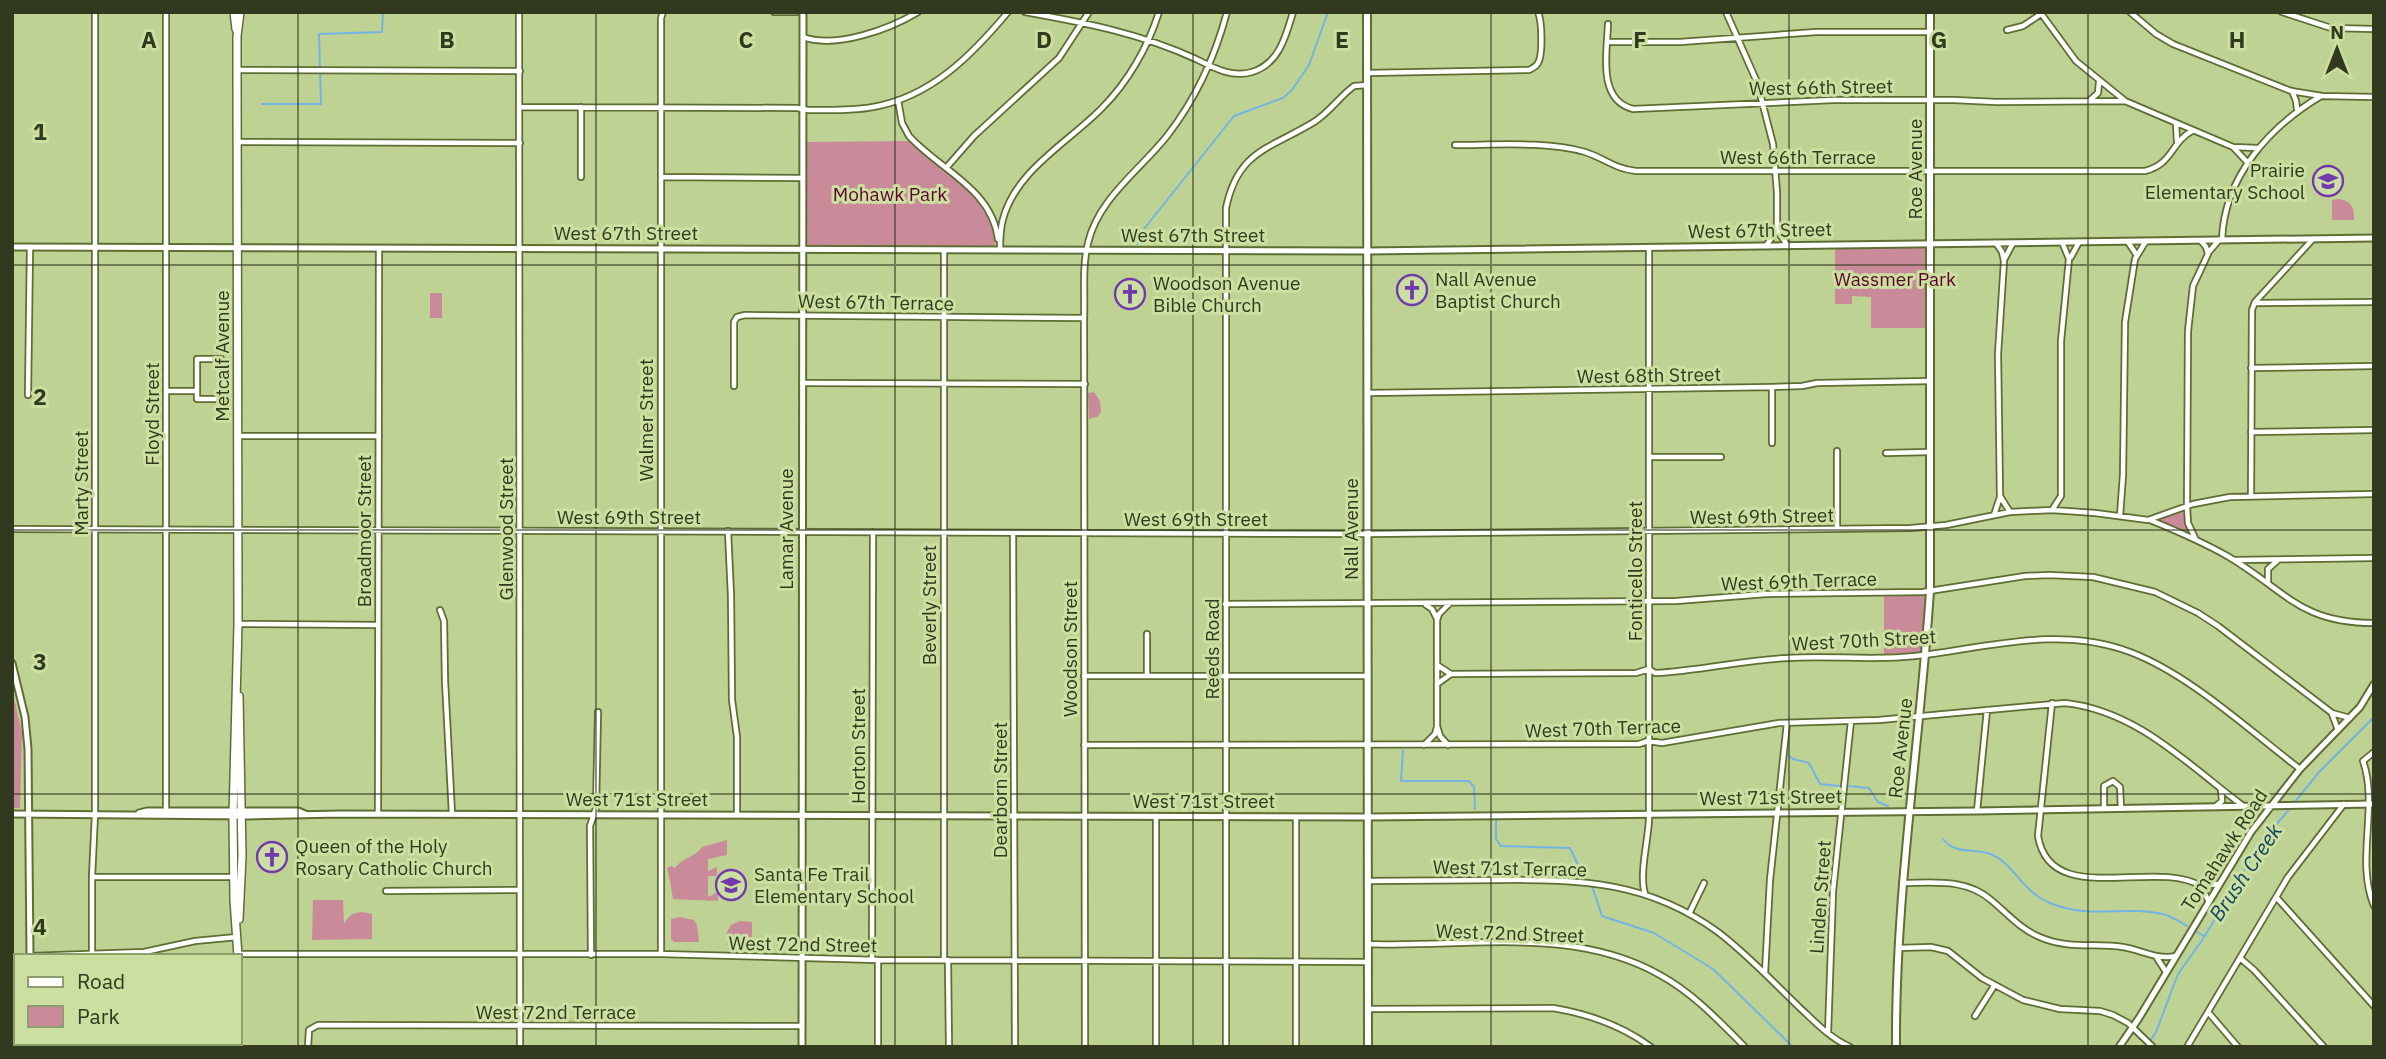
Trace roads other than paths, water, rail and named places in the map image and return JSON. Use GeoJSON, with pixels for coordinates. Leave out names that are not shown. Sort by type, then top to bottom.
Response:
{"type":"FeatureCollection","features":[{"type":"Feature","properties":{"kind":"main road","name":"Metcalf Avenue"},"geometry":{"type":"LineString","coordinates":[[234,12],[237,36],[237,677],[241,716],[233,877],[238,937]]}},
{"type":"Feature","properties":{"kind":"main road","name":"Metcalf Avenue"},"geometry":{"type":"LineString","coordinates":[[237,36],[240,12]]}},
{"type":"Feature","properties":{"kind":"main road","name":"Nall Avenue"},"geometry":{"type":"LineString","coordinates":[[1367,12],[1368,1047]]}},
{"type":"Feature","properties":{"kind":"main road","name":"Roe Avenue"},"geometry":{"type":"LineString","coordinates":[[1896,1047],[1901,883],[1926,654],[1930,591],[1930,12]]}},
{"type":"Feature","properties":{"kind":"main road","name":"Metcalf Avenue"},"geometry":{"type":"LineString","coordinates":[[237,813],[241,900],[238,954]]}},
{"type":"Feature","properties":{"kind":"street","name":"Marty Street"},"geometry":{"type":"LineString","coordinates":[[92,953],[95,814],[95,12]]}},
{"type":"Feature","properties":{"kind":"street","name":"Floyd Street"},"geometry":{"type":"LineString","coordinates":[[166,12],[167,813]]}},
{"type":"Feature","properties":{"kind":"street","name":"Glenwood Street"},"geometry":{"type":"LineString","coordinates":[[519,12],[520,1047]]}},
{"type":"Feature","properties":{"kind":"street","name":"Walmer Street"},"geometry":{"type":"LineString","coordinates":[[661,954],[663,12]]}},
{"type":"Feature","properties":{"kind":"street"},"geometry":{"type":"LineString","coordinates":[[775,12],[797,12]]}},
{"type":"Feature","properties":{"kind":"street","name":"Lamar Avenue"},"geometry":{"type":"LineString","coordinates":[[802,1047],[803,12]]}},
{"type":"Feature","properties":{"kind":"street"},"geometry":{"type":"LineString","coordinates":[[803,37],[821,39],[861,36],[884,30],[918,12]]}},
{"type":"Feature","properties":{"kind":"street"},"geometry":{"type":"LineString","coordinates":[[520,107],[857,109],[898,100],[921,91],[950,73],[1009,12]]}},
{"type":"Feature","properties":{"kind":"street"},"geometry":{"type":"LineString","coordinates":[[1025,12],[1148,39],[1236,74],[1264,66],[1281,46],[1293,12]]}},
{"type":"Feature","properties":{"kind":"street"},"geometry":{"type":"LineString","coordinates":[[946,168],[974,136],[1059,58],[1089,12]]}},
{"type":"Feature","properties":{"kind":"street"},"geometry":{"type":"LineString","coordinates":[[1000,250],[1004,216],[1016,193],[1031,172],[1088,121],[1118,89],[1148,39],[1159,12]]}},
{"type":"Feature","properties":{"kind":"street","name":"Woodson Street"},"geometry":{"type":"LineString","coordinates":[[1084,1047],[1084,318],[1087,251],[1091,234],[1103,210],[1173,127],[1196,91],[1209,65],[1227,12]]}},
{"type":"Feature","properties":{"kind":"street"},"geometry":{"type":"LineString","coordinates":[[1367,73],[1529,70],[1538,63],[1541,38],[1538,12]]}},
{"type":"Feature","properties":{"kind":"street"},"geometry":{"type":"LineString","coordinates":[[1726,12],[1763,102],[1776,171],[1777,230],[1788,246]]}},
{"type":"Feature","properties":{"kind":"street"},"geometry":{"type":"LineString","coordinates":[[2130,12],[2156,34],[2173,44],[2291,91],[2322,96],[2374,97]]}},
{"type":"Feature","properties":{"kind":"street"},"geometry":{"type":"LineString","coordinates":[[2282,12],[2331,28],[2374,29]]}},
{"type":"Feature","properties":{"kind":"street"},"geometry":{"type":"LineString","coordinates":[[2007,30],[2023,26],[2041,13],[2064,46],[2099,82],[2125,101]]}},
{"type":"Feature","properties":{"kind":"street"},"geometry":{"type":"LineString","coordinates":[[1608,24],[1608,42],[1680,41],[1816,32],[1930,32]]}},
{"type":"Feature","properties":{"kind":"street","name":"West 66th Street"},"geometry":{"type":"LineString","coordinates":[[1608,42],[1609,86],[1614,98],[1624,106],[1639,109],[1763,102],[2125,101],[2233,147],[2258,148]]}},
{"type":"Feature","properties":{"kind":"street"},"geometry":{"type":"LineString","coordinates":[[237,70],[520,71]]}},
{"type":"Feature","properties":{"kind":"street"},"geometry":{"type":"LineString","coordinates":[[2089,101],[2098,93],[2099,82]]}},
{"type":"Feature","properties":{"kind":"street","name":"Reeds Road"},"geometry":{"type":"LineString","coordinates":[[1226,1047],[1225,251],[1228,197],[1237,176],[1266,146],[1325,115],[1354,86],[1367,85]]}},
{"type":"Feature","properties":{"kind":"street"},"geometry":{"type":"LineString","coordinates":[[2291,91],[2297,110]]}},
{"type":"Feature","properties":{"kind":"street"},"geometry":{"type":"LineString","coordinates":[[2195,538],[2188,523],[2186,507],[2189,310],[2193,286],[2208,254],[2220,240],[2224,211],[2258,148],[2297,110],[2322,96]]}},
{"type":"Feature","properties":{"kind":"street"},"geometry":{"type":"LineString","coordinates":[[898,100],[902,123],[909,136],[974,191],[993,217],[1000,250]]}},
{"type":"Feature","properties":{"kind":"street"},"geometry":{"type":"LineString","coordinates":[[580,177],[581,107]]}},
{"type":"Feature","properties":{"kind":"street"},"geometry":{"type":"LineString","coordinates":[[2176,124],[2176,145]]}},
{"type":"Feature","properties":{"kind":"street","name":"West 66th Terrace"},"geometry":{"type":"LineString","coordinates":[[1455,145],[1542,146],[1584,152],[1610,165],[1636,172],[2145,171],[2165,161],[2176,145],[2192,131]]}},
{"type":"Feature","properties":{"kind":"street"},"geometry":{"type":"LineString","coordinates":[[237,142],[520,143]]}},
{"type":"Feature","properties":{"kind":"street"},"geometry":{"type":"LineString","coordinates":[[2233,147],[2248,163]]}},
{"type":"Feature","properties":{"kind":"street"},"geometry":{"type":"LineString","coordinates":[[661,177],[803,177]]}},
{"type":"Feature","properties":{"kind":"street"},"geometry":{"type":"LineString","coordinates":[[993,217],[1004,216]]}},
{"type":"Feature","properties":{"kind":"street"},"geometry":{"type":"LineString","coordinates":[[1766,246],[1777,230]]}},
{"type":"Feature","properties":{"kind":"street","name":"West 67th Street"},"geometry":{"type":"LineString","coordinates":[[12,247],[1367,251],[2374,238]]}},
{"type":"Feature","properties":{"kind":"street"},"geometry":{"type":"LineString","coordinates":[[2293,239],[2301,252]]}},
{"type":"Feature","properties":{"kind":"street"},"geometry":{"type":"LineString","coordinates":[[2250,496],[2252,310],[2255,303],[2313,239]]}},
{"type":"Feature","properties":{"kind":"street"},"geometry":{"type":"LineString","coordinates":[[2120,516],[2125,322],[2136,254],[2146,241]]}},
{"type":"Feature","properties":{"kind":"street"},"geometry":{"type":"LineString","coordinates":[[2201,241],[2208,254]]}},
{"type":"Feature","properties":{"kind":"street"},"geometry":{"type":"LineString","coordinates":[[2063,242],[2069,259]]}},
{"type":"Feature","properties":{"kind":"street"},"geometry":{"type":"LineString","coordinates":[[2070,511],[2061,496],[2061,341],[2069,259],[2079,242]]}},
{"type":"Feature","properties":{"kind":"street"},"geometry":{"type":"LineString","coordinates":[[2128,242],[2136,254]]}},
{"type":"Feature","properties":{"kind":"street"},"geometry":{"type":"LineString","coordinates":[[1994,516],[2000,496],[1998,344],[2004,261],[1996,243]]}},
{"type":"Feature","properties":{"kind":"street"},"geometry":{"type":"LineString","coordinates":[[2004,261],[2013,243]]}},
{"type":"Feature","properties":{"kind":"street"},"geometry":{"type":"LineString","coordinates":[[28,395],[30,247]]}},
{"type":"Feature","properties":{"kind":"street","name":"Broadmoor Street"},"geometry":{"type":"LineString","coordinates":[[378,814],[379,248]]}},
{"type":"Feature","properties":{"kind":"street","name":"Fonticello Street"},"geometry":{"type":"LineString","coordinates":[[1645,894],[1636,884],[1647,850],[1648,814],[1649,248]]}},
{"type":"Feature","properties":{"kind":"street","name":"Beverly Street"},"geometry":{"type":"LineString","coordinates":[[944,250],[943,816],[949,1047]]}},
{"type":"Feature","properties":{"kind":"street"},"geometry":{"type":"LineString","coordinates":[[2266,291],[2270,303]]}},
{"type":"Feature","properties":{"kind":"street"},"geometry":{"type":"LineString","coordinates":[[2255,303],[2374,302]]}},
{"type":"Feature","properties":{"kind":"street","name":"West 67th Terrace"},"geometry":{"type":"LineString","coordinates":[[734,386],[733,329],[737,317],[745,315],[1084,318]]}},
{"type":"Feature","properties":{"kind":"street"},"geometry":{"type":"LineString","coordinates":[[219,399],[197,399],[197,359],[221,359]]}},
{"type":"Feature","properties":{"kind":"street"},"geometry":{"type":"LineString","coordinates":[[2251,368],[2374,366]]}},
{"type":"Feature","properties":{"kind":"street","name":"West 68th Street"},"geometry":{"type":"LineString","coordinates":[[1367,393],[1772,387],[1816,383],[1931,381]]}},
{"type":"Feature","properties":{"kind":"street"},"geometry":{"type":"LineString","coordinates":[[802,383],[1085,384]]}},
{"type":"Feature","properties":{"kind":"street"},"geometry":{"type":"LineString","coordinates":[[1772,387],[1772,443]]}},
{"type":"Feature","properties":{"kind":"street"},"geometry":{"type":"LineString","coordinates":[[166,391],[196,391]]}},
{"type":"Feature","properties":{"kind":"street"},"geometry":{"type":"LineString","coordinates":[[2251,432],[2374,430]]}},
{"type":"Feature","properties":{"kind":"street"},"geometry":{"type":"LineString","coordinates":[[237,436],[379,436]]}},
{"type":"Feature","properties":{"kind":"street"},"geometry":{"type":"LineString","coordinates":[[1837,451],[1837,529]]}},
{"type":"Feature","properties":{"kind":"street"},"geometry":{"type":"LineString","coordinates":[[1886,453],[1930,452]]}},
{"type":"Feature","properties":{"kind":"street"},"geometry":{"type":"LineString","coordinates":[[1649,457],[1721,457]]}},
{"type":"Feature","properties":{"kind":"street","name":"West 69th Street"},"geometry":{"type":"LineString","coordinates":[[12,529],[1367,534],[1837,529],[1931,527],[2010,512],[2052,510],[2148,520],[2212,500],[2250,496],[2374,494]]}},
{"type":"Feature","properties":{"kind":"street"},"geometry":{"type":"LineString","coordinates":[[2000,496],[2010,512]]}},
{"type":"Feature","properties":{"kind":"street"},"geometry":{"type":"LineString","coordinates":[[2052,510],[2061,496]]}},
{"type":"Feature","properties":{"kind":"street"},"geometry":{"type":"LineString","coordinates":[[2148,520],[2195,538],[2234,560],[2297,605],[2321,617],[2351,623],[2374,622]]}},
{"type":"Feature","properties":{"kind":"street"},"geometry":{"type":"LineString","coordinates":[[728,531],[732,700],[737,737],[737,815]]}},
{"type":"Feature","properties":{"kind":"street","name":"Horton Street"},"geometry":{"type":"LineString","coordinates":[[873,532],[873,815],[878,1047]]}},
{"type":"Feature","properties":{"kind":"street","name":"Dearborn Street"},"geometry":{"type":"LineString","coordinates":[[1013,533],[1015,1047]]}},
{"type":"Feature","properties":{"kind":"street"},"geometry":{"type":"LineString","coordinates":[[2234,560],[2374,558]]}},
{"type":"Feature","properties":{"kind":"street"},"geometry":{"type":"LineString","coordinates":[[2268,583],[2268,569],[2279,560]]}},
{"type":"Feature","properties":{"kind":"street","name":"West 69th Terrace"},"geometry":{"type":"LineString","coordinates":[[1226,604],[1649,602],[1766,594],[1930,591],[2049,575],[2093,577],[2131,585],[2180,603],[2218,626],[2332,713],[2350,718]]}},
{"type":"Feature","properties":{"kind":"street"},"geometry":{"type":"LineString","coordinates":[[1424,745],[1435,734],[1437,726],[1437,620],[1450,603]]}},
{"type":"Feature","properties":{"kind":"street"},"geometry":{"type":"LineString","coordinates":[[1422,604],[1432,609],[1437,620]]}},
{"type":"Feature","properties":{"kind":"street"},"geometry":{"type":"LineString","coordinates":[[440,610],[444,621],[452,814]]}},
{"type":"Feature","properties":{"kind":"street"},"geometry":{"type":"LineString","coordinates":[[237,624],[378,625]]}},
{"type":"Feature","properties":{"kind":"street"},"geometry":{"type":"LineString","coordinates":[[1147,634],[1147,676]]}},
{"type":"Feature","properties":{"kind":"street","name":"West 70th Street"},"geometry":{"type":"LineString","coordinates":[[1451,674],[1636,673],[1649,669],[1655,673],[1792,657],[1914,656],[2050,639],[2086,640],[2150,660],[2184,680],[2300,769]]}},
{"type":"Feature","properties":{"kind":"street"},"geometry":{"type":"LineString","coordinates":[[12,663],[26,728],[30,954]]}},
{"type":"Feature","properties":{"kind":"street"},"geometry":{"type":"LineString","coordinates":[[1437,665],[1451,674],[1437,684]]}},
{"type":"Feature","properties":{"kind":"street"},"geometry":{"type":"LineString","coordinates":[[1084,676],[1367,676]]}},
{"type":"Feature","properties":{"kind":"street","name":"Tomahawk Road"},"geometry":{"type":"LineString","coordinates":[[2119,1047],[2218,884],[2270,806],[2300,769],[2361,706],[2374,684]]}},
{"type":"Feature","properties":{"kind":"street"},"geometry":{"type":"LineString","coordinates":[[2052,703],[2038,835],[2041,849],[2048,860],[2061,871],[2079,877],[2173,876],[2201,886],[2208,900]]}},
{"type":"Feature","properties":{"kind":"street","name":"West 70th Terrace"},"geometry":{"type":"LineString","coordinates":[[1084,745],[1639,744],[1648,741],[1674,742],[1787,723],[1919,717],[2052,703],[2090,706],[2126,719],[2242,805]]}},
{"type":"Feature","properties":{"kind":"street"},"geometry":{"type":"LineString","coordinates":[[1977,811],[1987,710]]}},
{"type":"Feature","properties":{"kind":"street"},"geometry":{"type":"LineString","coordinates":[[591,955],[590,826],[596,808],[598,712]]}},
{"type":"Feature","properties":{"kind":"street"},"geometry":{"type":"LineString","coordinates":[[2332,713],[2338,730]]}},
{"type":"Feature","properties":{"kind":"street","name":"Linden Street"},"geometry":{"type":"LineString","coordinates":[[1828,1033],[1833,891],[1851,721]]}},
{"type":"Feature","properties":{"kind":"street"},"geometry":{"type":"LineString","coordinates":[[1765,974],[1776,813],[1787,723]]}},
{"type":"Feature","properties":{"kind":"street"},"geometry":{"type":"LineString","coordinates":[[1437,726],[1440,736],[1448,744]]}},
{"type":"Feature","properties":{"kind":"street"},"geometry":{"type":"LineString","coordinates":[[2374,752],[2363,761],[2371,804],[2367,878],[2374,906]]}},
{"type":"Feature","properties":{"kind":"street"},"geometry":{"type":"LineString","coordinates":[[2104,808],[2103,789],[2110,781],[2119,785],[2121,808]]}},
{"type":"Feature","properties":{"kind":"street"},"geometry":{"type":"LineString","coordinates":[[2216,806],[2222,801],[2221,789]]}},
{"type":"Feature","properties":{"kind":"street"},"geometry":{"type":"LineString","coordinates":[[2187,1047],[2299,861],[2344,804]]}},
{"type":"Feature","properties":{"kind":"street","name":"West 71st Street"},"geometry":{"type":"LineString","coordinates":[[12,814],[1367,817],[2371,804]]}},
{"type":"Feature","properties":{"kind":"street"},"geometry":{"type":"LineString","coordinates":[[2330,805],[2334,816]]}},
{"type":"Feature","properties":{"kind":"street"},"geometry":{"type":"LineString","coordinates":[[1156,816],[1156,1047]]}},
{"type":"Feature","properties":{"kind":"street"},"geometry":{"type":"LineString","coordinates":[[1296,817],[1296,1047]]}},
{"type":"Feature","properties":{"kind":"street"},"geometry":{"type":"LineString","coordinates":[[92,877],[233,877]]}},
{"type":"Feature","properties":{"kind":"street","name":"West 71st Terrace"},"geometry":{"type":"LineString","coordinates":[[1367,881],[1567,880],[1636,884],[1645,894],[1689,914],[1735,946],[1828,1033],[1850,1047]]}},
{"type":"Feature","properties":{"kind":"street"},"geometry":{"type":"LineString","coordinates":[[1689,914],[1704,883]]}},
{"type":"Feature","properties":{"kind":"street"},"geometry":{"type":"LineString","coordinates":[[1901,883],[1950,883],[1969,887],[1991,899],[2016,924],[2042,938],[2068,945],[2129,948],[2156,957],[2176,956]]}},
{"type":"Feature","properties":{"kind":"street"},"geometry":{"type":"LineString","coordinates":[[2201,886],[2218,884]]}},
{"type":"Feature","properties":{"kind":"street"},"geometry":{"type":"LineString","coordinates":[[386,891],[519,890]]}},
{"type":"Feature","properties":{"kind":"street"},"geometry":{"type":"LineString","coordinates":[[2277,898],[2374,1006]]}},
{"type":"Feature","properties":{"kind":"street"},"geometry":{"type":"LineString","coordinates":[[71,954],[144,952],[195,941],[238,937]]}},
{"type":"Feature","properties":{"kind":"street","name":"West 72nd Street"},"geometry":{"type":"LineString","coordinates":[[1368,944],[1551,944],[1601,951],[1638,963],[1672,982],[1745,1047]]}},
{"type":"Feature","properties":{"kind":"street"},"geometry":{"type":"LineString","coordinates":[[1898,948],[1931,947],[1948,951],[1994,986],[2023,1000],[2042,1006],[2106,1013],[2133,1027],[2153,1047]]}},
{"type":"Feature","properties":{"kind":"street","name":"West 72nd Street"},"geometry":{"type":"LineString","coordinates":[[242,955],[661,954],[1014,961],[1368,962]]}},
{"type":"Feature","properties":{"kind":"street"},"geometry":{"type":"LineString","coordinates":[[2156,957],[2166,972]]}},
{"type":"Feature","properties":{"kind":"street"},"geometry":{"type":"LineString","coordinates":[[2240,958],[2325,1047]]}},
{"type":"Feature","properties":{"kind":"street"},"geometry":{"type":"LineString","coordinates":[[1975,1016],[1994,986]]}},
{"type":"Feature","properties":{"kind":"street"},"geometry":{"type":"LineString","coordinates":[[1368,1009],[1553,1008],[1605,1021],[1624,1029],[1651,1047]]}},
{"type":"Feature","properties":{"kind":"street"},"geometry":{"type":"LineString","coordinates":[[2208,1012],[2238,1047]]}},
{"type":"Feature","properties":{"kind":"street","name":"West 72nd Terrace"},"geometry":{"type":"LineString","coordinates":[[309,1047],[311,1028],[318,1025],[802,1026]]}},
{"type":"Feature","properties":{"kind":"waterway"},"geometry":{"type":"LineString","coordinates":[[262,104],[321,104],[319,34],[382,32],[383,12]]}},
{"type":"Feature","properties":{"kind":"waterway"},"geometry":{"type":"LineString","coordinates":[[1137,244],[1144,229],[1234,116],[1283,98],[1292,90],[1309,65],[1328,12]]}},
{"type":"Feature","properties":{"kind":"waterway","name":"Brush Creek"},"geometry":{"type":"LineString","coordinates":[[2294,803],[2320,771],[2374,717]]}},
{"type":"Feature","properties":{"kind":"waterway"},"geometry":{"type":"LineString","coordinates":[[1403,750],[1401,781],[1469,781],[1474,787],[1475,809]]}},
{"type":"Feature","properties":{"kind":"waterway"},"geometry":{"type":"LineString","coordinates":[[1787,754],[1793,759],[1809,763],[1820,784],[1840,786]]}},
{"type":"Feature","properties":{"kind":"waterway"},"geometry":{"type":"LineString","coordinates":[[1849,786],[1869,788],[1878,802],[1888,806]]}},
{"type":"Feature","properties":{"kind":"waterway","name":"Brush Creek"},"geometry":{"type":"LineString","coordinates":[[2150,1041],[2178,974],[2203,939],[2260,844],[2291,807]]}},
{"type":"Feature","properties":{"kind":"waterway"},"geometry":{"type":"LineString","coordinates":[[1496,821],[1496,839],[1501,846],[1570,848],[1584,877]]}},
{"type":"Feature","properties":{"kind":"waterway"},"geometry":{"type":"LineString","coordinates":[[1943,839],[1954,848],[1986,853],[2000,859],[2033,893],[2050,903],[2079,911],[2163,914],[2187,926]]}},
{"type":"Feature","properties":{"kind":"waterway"},"geometry":{"type":"LineString","coordinates":[[1592,886],[1602,916],[1654,933],[1713,969],[1793,1047]]}},
{"type":"Feature","properties":{"kind":"waterway"},"geometry":{"type":"LineString","coordinates":[[2197,932],[2204,936]]}},
{"type":"Feature","properties":{"kind":"place","name":"Prairie Elementary School"},"geometry":{"type":"Point","coordinates":[2328,181]}},
{"type":"Feature","properties":{"kind":"place","name":"Nall Avenue Baptist Church"},"geometry":{"type":"Point","coordinates":[1412,290]}},
{"type":"Feature","properties":{"kind":"place","name":"Woodson Avenue Bible Church"},"geometry":{"type":"Point","coordinates":[1130,294]}},
{"type":"Feature","properties":{"kind":"place","name":"Queen of the Holy Rosary Catholic Church"},"geometry":{"type":"Point","coordinates":[272,857]}},
{"type":"Feature","properties":{"kind":"place","name":"Santa Fe Trail Elementary School"},"geometry":{"type":"Point","coordinates":[731,885]}},
{"type":"Feature","properties":{"kind":"park label","name":"Mohawk Park"},"geometry":{"type":"Point","coordinates":[890,194]}},
{"type":"Feature","properties":{"kind":"park label","name":"Wassmer Park"},"geometry":{"type":"Point","coordinates":[1895,279]}}]}
